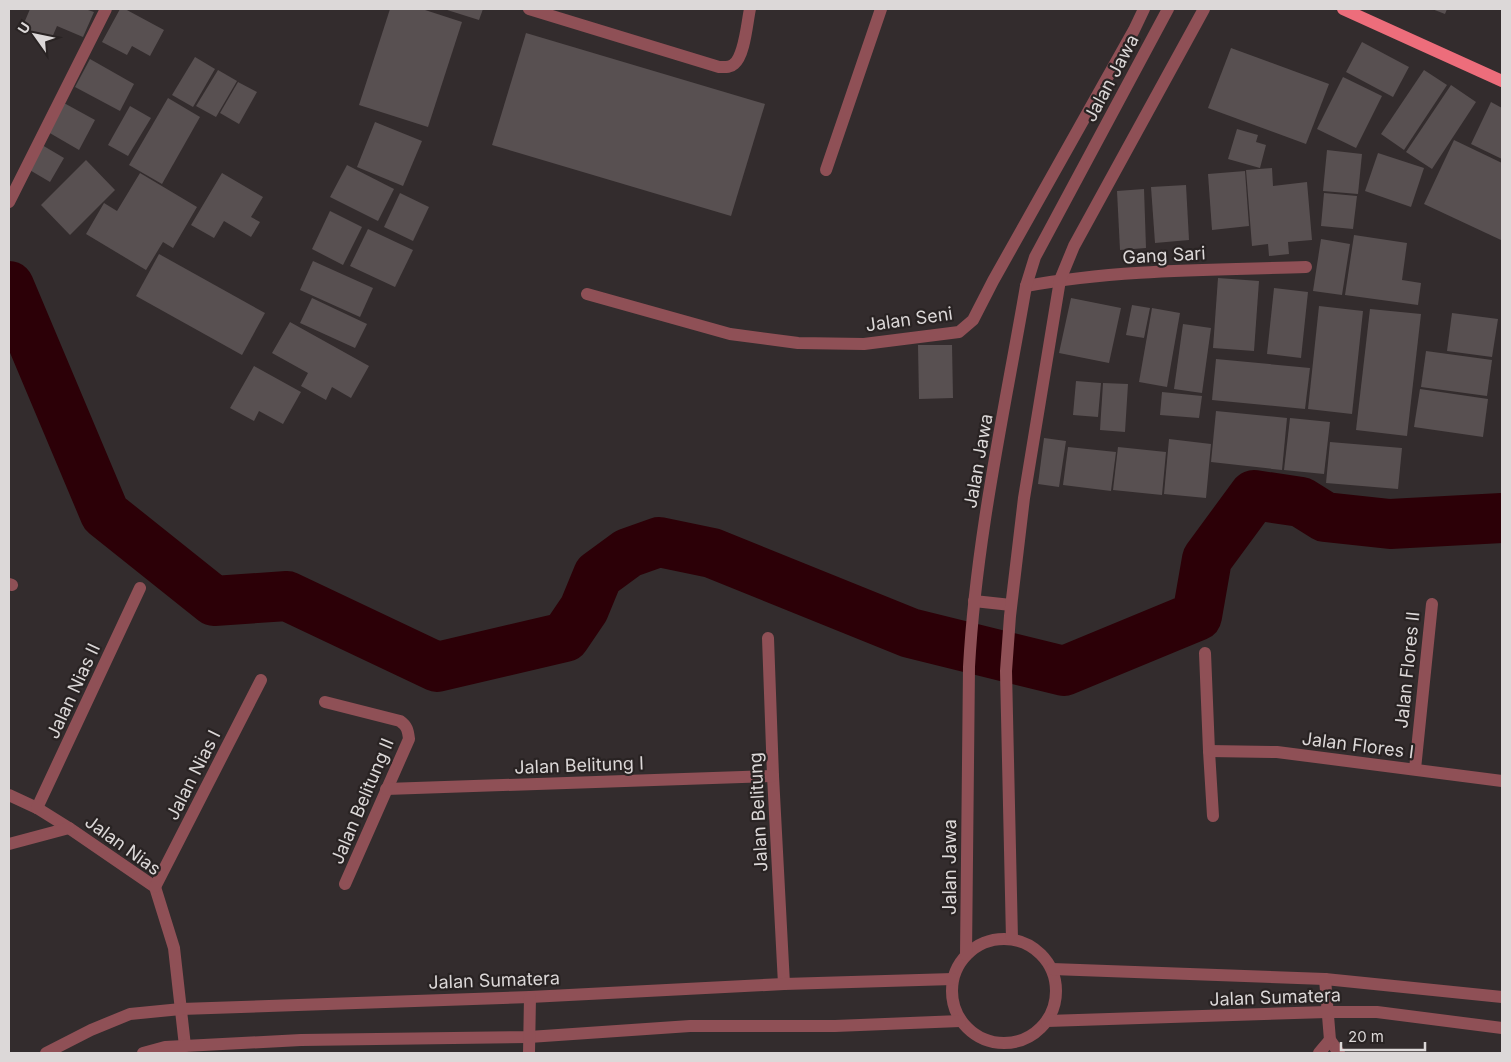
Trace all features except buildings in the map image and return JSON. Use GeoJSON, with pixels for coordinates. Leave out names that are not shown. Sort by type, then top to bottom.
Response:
{"type":"FeatureCollection","features":[{"type":"Feature","properties":{"kind":"main road"},"geometry":{"type":"LineString","coordinates":[[1343,9],[1502,80]]}},
{"type":"Feature","properties":{"kind":"street"},"geometry":{"type":"LineString","coordinates":[[9,202],[106,9]]}},
{"type":"Feature","properties":{"kind":"street"},"geometry":{"type":"LineString","coordinates":[[529,10],[719,67],[728,67],[735,64],[741,55],[750,9]]}},
{"type":"Feature","properties":{"kind":"street"},"geometry":{"type":"LineString","coordinates":[[826,170],[881,9]]}},
{"type":"Feature","properties":{"kind":"street","name":"Jalan Seni"},"geometry":{"type":"LineString","coordinates":[[587,294],[730,334],[798,343],[864,344],[959,332],[973,320],[1144,9]]}},
{"type":"Feature","properties":{"kind":"street","name":"Jalan Jawa"},"geometry":{"type":"LineString","coordinates":[[966,955],[971,626],[978,561],[1026,286],[1035,257],[1168,9]]}},
{"type":"Feature","properties":{"kind":"street"},"geometry":{"type":"LineString","coordinates":[[1012,939],[1006,671],[1024,498],[1060,280],[1074,246],[1204,9]]}},
{"type":"Feature","properties":{"kind":"street","name":"Gang Sari"},"geometry":{"type":"LineString","coordinates":[[1026,286],[1060,280],[1170,272],[1306,267]]}},
{"type":"Feature","properties":{"kind":"street","name":"Jalan Nias II"},"geometry":{"type":"LineString","coordinates":[[37,808],[140,588]]}},
{"type":"Feature","properties":{"kind":"street"},"geometry":{"type":"LineString","coordinates":[[974,601],[1011,611]]}},
{"type":"Feature","properties":{"kind":"street","name":"Jalan Flores II"},"geometry":{"type":"LineString","coordinates":[[1415,769],[1432,604]]}},
{"type":"Feature","properties":{"kind":"street","name":"Jalan Belitung"},"geometry":{"type":"LineString","coordinates":[[768,638],[784,984]]}},
{"type":"Feature","properties":{"kind":"street"},"geometry":{"type":"LineString","coordinates":[[1205,653],[1213,816]]}},
{"type":"Feature","properties":{"kind":"street","name":"Jalan Nias I"},"geometry":{"type":"LineString","coordinates":[[155,887],[261,680]]}},
{"type":"Feature","properties":{"kind":"street","name":"Jalan Belitung II"},"geometry":{"type":"LineString","coordinates":[[325,702],[400,720],[408,728],[408,739],[345,884]]}},
{"type":"Feature","properties":{"kind":"street","name":"Jalan Flores I"},"geometry":{"type":"LineString","coordinates":[[1209,751],[1277,752],[1502,781]]}},
{"type":"Feature","properties":{"kind":"street","name":"Jalan Belitung I"},"geometry":{"type":"LineString","coordinates":[[386,789],[773,776]]}},
{"type":"Feature","properties":{"kind":"street","name":"Jalan Nias"},"geometry":{"type":"LineString","coordinates":[[9,795],[37,808],[69,828],[155,887],[174,948],[185,1046]]}},
{"type":"Feature","properties":{"kind":"street"},"geometry":{"type":"LineString","coordinates":[[9,844],[69,828]]}},
{"type":"Feature","properties":{"kind":"street"},"geometry":{"type":"LineString","coordinates":[[1012,939],[1036,949],[1045,958],[1052,969],[1056,982],[1056,996],[1053,1010],[1047,1021],[1037,1032],[1025,1040],[1011,1044],[996,1044],[982,1040],[970,1032],[960,1021],[954,1008],[951,993],[953,979],[958,966],[966,955],[987,941],[1012,939]]}},
{"type":"Feature","properties":{"kind":"street","name":"Jalan Sumatera"},"geometry":{"type":"LineString","coordinates":[[1052,969],[1325,979],[1502,997]]}},
{"type":"Feature","properties":{"kind":"street","name":"Jalan Sumatera"},"geometry":{"type":"LineString","coordinates":[[46,1053],[91,1030],[130,1014],[181,1009],[530,997],[784,984],[953,979]]}},
{"type":"Feature","properties":{"kind":"street"},"geometry":{"type":"LineString","coordinates":[[1325,979],[1330,1040],[1338,1053]]}},
{"type":"Feature","properties":{"kind":"street"},"geometry":{"type":"LineString","coordinates":[[529,1053],[530,997]]}},
{"type":"Feature","properties":{"kind":"street","name":"Jalan Sumatera"},"geometry":{"type":"LineString","coordinates":[[1047,1021],[1377,1012],[1502,1028]]}},
{"type":"Feature","properties":{"kind":"street"},"geometry":{"type":"LineString","coordinates":[[142,1053],[165,1047],[300,1040],[529,1037],[690,1026],[836,1026],[960,1021]]}},
{"type":"Feature","properties":{"kind":"street"},"geometry":{"type":"LineString","coordinates":[[1319,1053],[1330,1040]]}},
{"type":"Feature","properties":{"kind":"waterway"},"geometry":{"type":"LineString","coordinates":[[9,286],[105,514],[214,601],[287,596],[437,667],[565,637],[584,609],[598,575],[628,553],[659,542],[712,553],[910,633],[1064,671],[1197,616],[1207,559],[1254,495],[1301,502],[1325,517],[1390,524],[1502,518]]}}]}
